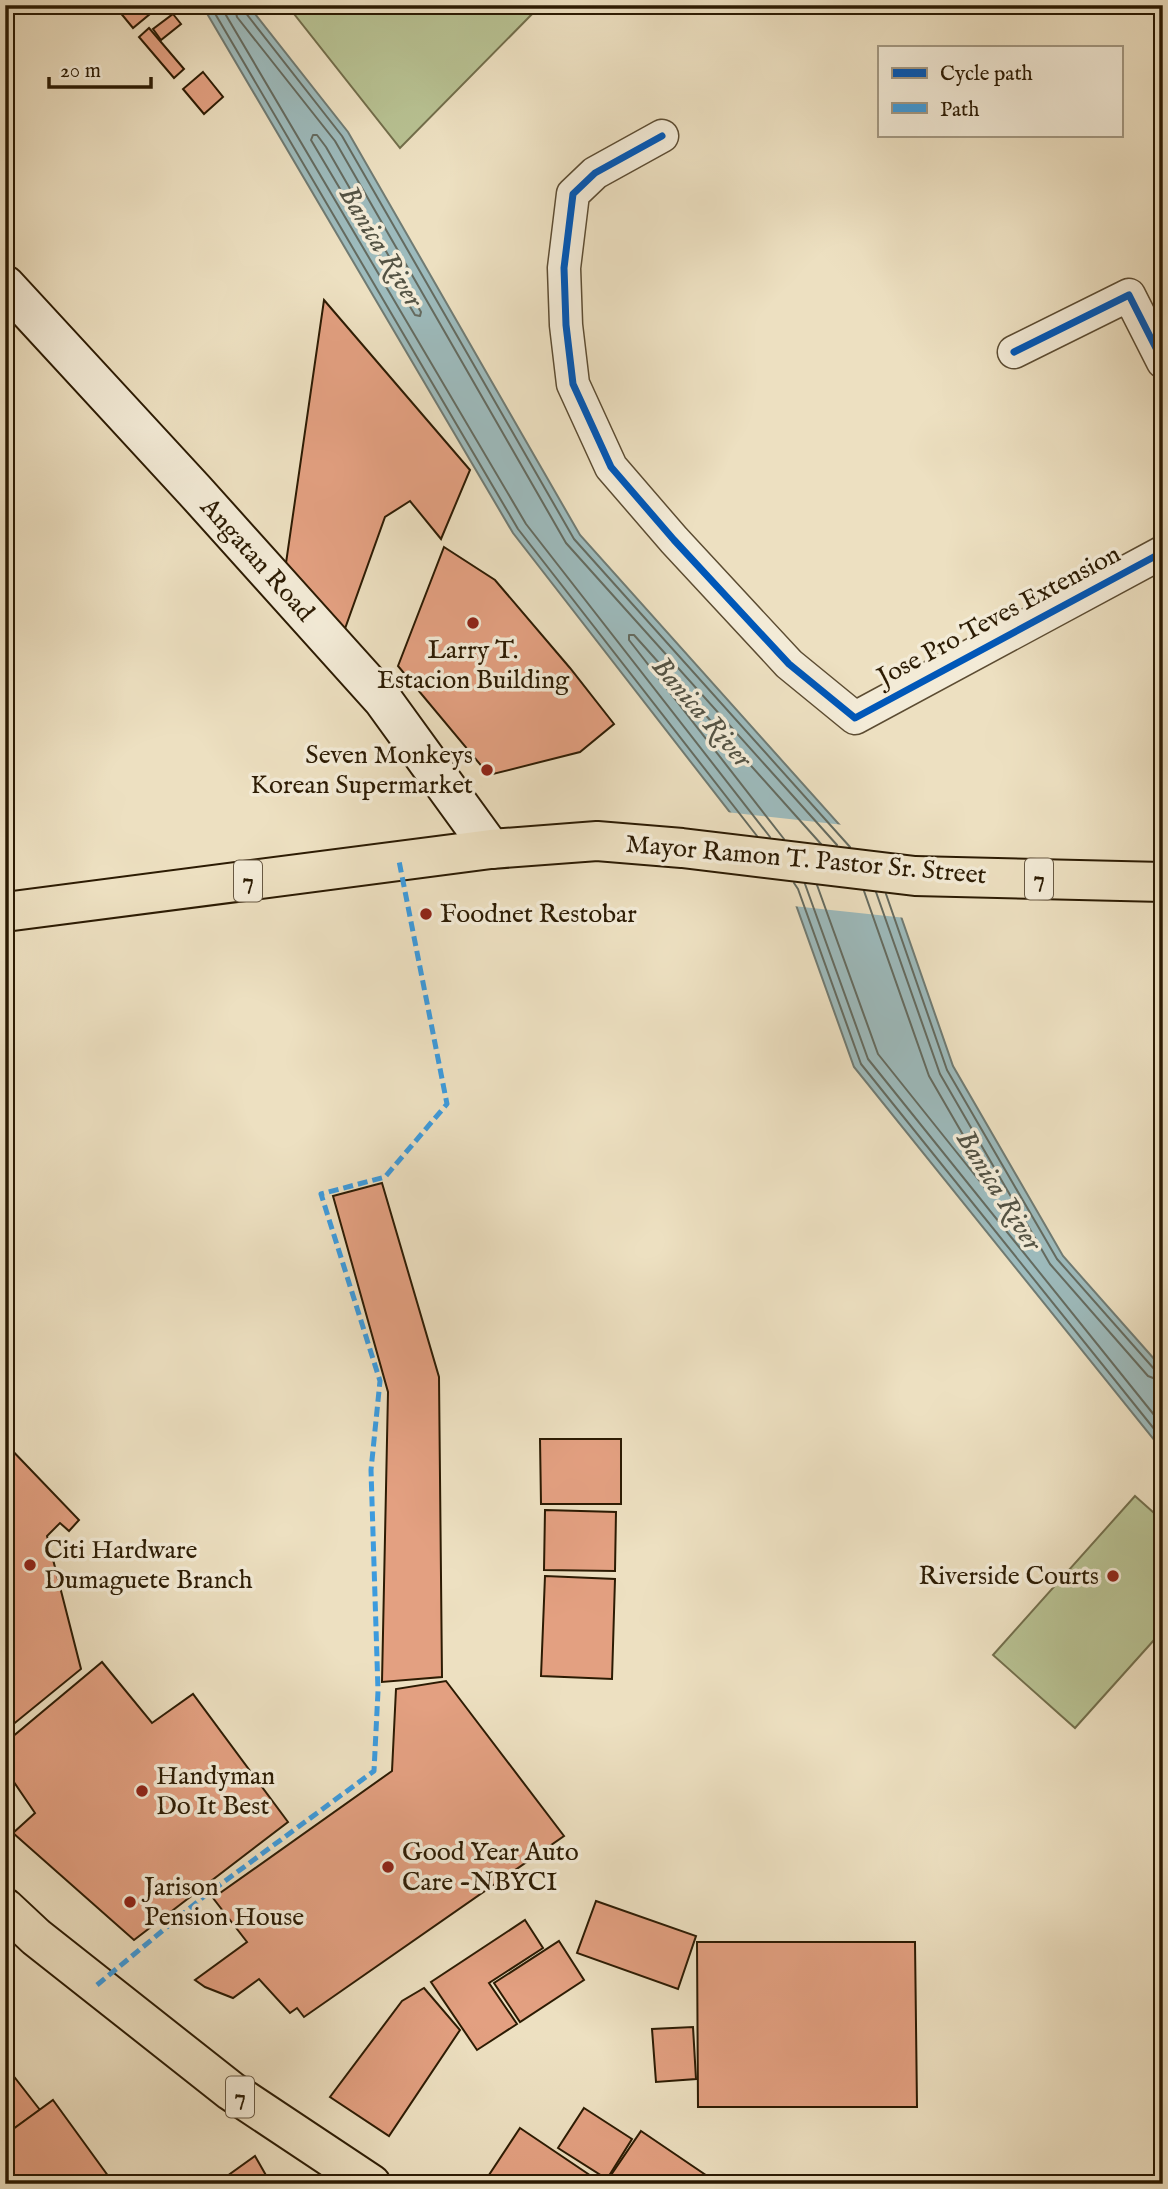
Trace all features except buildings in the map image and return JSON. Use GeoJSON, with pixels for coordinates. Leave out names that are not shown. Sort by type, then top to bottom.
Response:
{"type":"FeatureCollection","features":[{"type":"Feature","properties":{"kind":"main road","name":"Angatan Road"},"geometry":{"type":"LineString","coordinates":[[5,285],[383,700],[491,849]]}},
{"type":"Feature","properties":{"kind":"main road","name":"Mayor Ramon T. Pastor Sr. Street"},"geometry":{"type":"LineString","coordinates":[[491,849],[597,841],[682,848],[915,876],[1163,882]]}},
{"type":"Feature","properties":{"kind":"main road","name":"7"},"geometry":{"type":"LineString","coordinates":[[5,912],[491,849]]}},
{"type":"Feature","properties":{"kind":"main road","name":"7"},"geometry":{"type":"LineString","coordinates":[[5,1908],[36,1937],[231,2091],[371,2184]]}},
{"type":"Feature","properties":{"kind":"street","name":"Jose Pro Teves Extension"},"geometry":{"type":"LineString","coordinates":[[662,136],[595,173],[573,194],[564,268],[566,325],[573,384],[611,467],[674,540],[789,664],[855,718],[1163,552]]}},
{"type":"Feature","properties":{"kind":"street"},"geometry":{"type":"LineString","coordinates":[[1014,352],[1129,295],[1163,362]]}},
{"type":"Feature","properties":{"kind":"green space"},"geometry":{"type":"Polygon","coordinates":[[[287,5],[541,5],[400,148],[287,5]]]}},
{"type":"Feature","properties":{"kind":"green space","name":"Riverside Courts"},"geometry":{"type":"Polygon","coordinates":[[[1135,1496],[1163,1521],[1163,1630],[1075,1728],[993,1655],[1135,1496]]]}},
{"type":"Feature","properties":{"kind":"water","name":"Banica River"},"geometry":{"type":"Polygon","coordinates":[[[202,5],[248,5],[348,132],[580,535],[888,879],[953,1066],[1063,1256],[1163,1369],[1163,1451],[854,1067],[791,891],[513,533],[202,5]]]}},
{"type":"Feature","properties":{"kind":"pier"},"geometry":{"type":"Polygon","coordinates":[[[726,812],[844,825],[891,877],[906,918],[793,906],[788,892],[726,812]]]}},
{"type":"Feature","properties":{"kind":"marked path"},"geometry":{"type":"LineString","coordinates":[[97,1985],[202,1898],[374,1771],[378,1691],[371,1470],[380,1381],[321,1194],[385,1177],[447,1104],[399,861]]}},
{"type":"Feature","properties":{"kind":"cycle path"},"geometry":{"type":"LineString","coordinates":[[662,136],[595,173],[573,194],[564,268],[566,325],[573,384],[611,467],[674,540],[789,664],[855,718],[1163,552]]}},
{"type":"Feature","properties":{"kind":"cycle path"},"geometry":{"type":"LineString","coordinates":[[1014,352],[1129,295],[1163,362]]}},
{"type":"Feature","properties":{"kind":"place","name":"Larry T. Estacion Building"},"geometry":{"type":"Point","coordinates":[473,623]}},
{"type":"Feature","properties":{"kind":"place","name":"Seven Monkeys Korean Supermarket"},"geometry":{"type":"Point","coordinates":[487,770]}},
{"type":"Feature","properties":{"kind":"place","name":"Foodnet Restobar"},"geometry":{"type":"Point","coordinates":[426,914]}},
{"type":"Feature","properties":{"kind":"place","name":"Citi Hardware Dumaguete Branch"},"geometry":{"type":"Point","coordinates":[30,1565]}},
{"type":"Feature","properties":{"kind":"place","name":"Riverside Courts"},"geometry":{"type":"Point","coordinates":[1113,1576]}},
{"type":"Feature","properties":{"kind":"place","name":"Handyman Do It Best"},"geometry":{"type":"Point","coordinates":[142,1791]}},
{"type":"Feature","properties":{"kind":"place","name":"Good Year Auto Care -NBYCI"},"geometry":{"type":"Point","coordinates":[388,1867]}},
{"type":"Feature","properties":{"kind":"place","name":"Jarison Pension House"},"geometry":{"type":"Point","coordinates":[130,1902]}}]}
